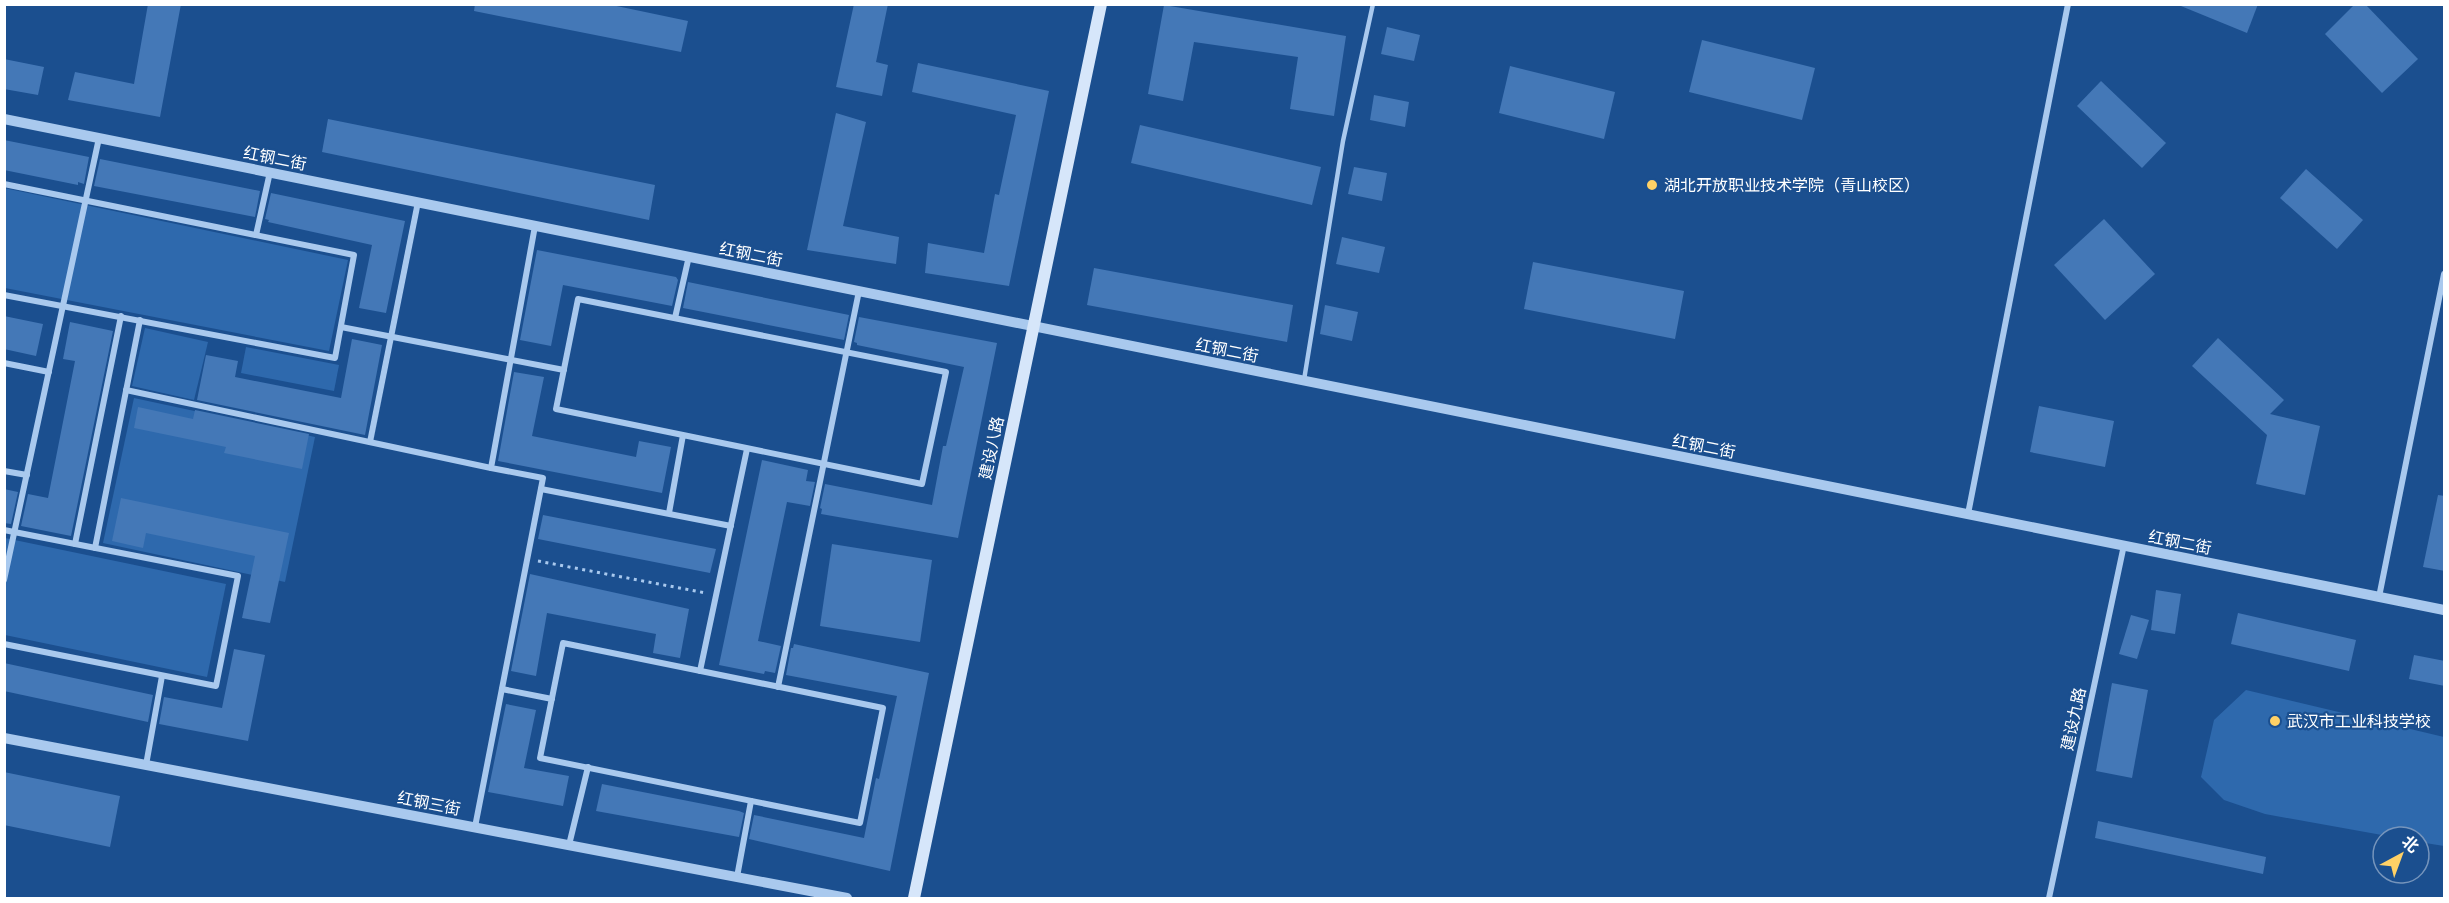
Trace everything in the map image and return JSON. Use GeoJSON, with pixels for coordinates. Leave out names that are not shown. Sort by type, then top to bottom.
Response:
{"type":"FeatureCollection","features":[{"type":"Feature","properties":{"kind":"main road","name":"建设八路"},"geometry":{"type":"LineString","coordinates":[[914,898],[1101,4]]}},
{"type":"Feature","properties":{"kind":"street"},"geometry":{"type":"LineString","coordinates":[[1968,514],[2068,4]]}},
{"type":"Feature","properties":{"kind":"street","name":"红钢二街"},"geometry":{"type":"LineString","coordinates":[[4,119],[2445,610]]}},
{"type":"Feature","properties":{"kind":"street"},"geometry":{"type":"LineString","coordinates":[[4,580],[99,138]]}},
{"type":"Feature","properties":{"kind":"street"},"geometry":{"type":"LineString","coordinates":[[256,235],[270,172]]}},
{"type":"Feature","properties":{"kind":"street"},"geometry":{"type":"LineString","coordinates":[[4,184],[354,255],[335,357],[4,295]]}},
{"type":"Feature","properties":{"kind":"street"},"geometry":{"type":"LineString","coordinates":[[370,442],[418,202]]}},
{"type":"Feature","properties":{"kind":"street"},"geometry":{"type":"LineString","coordinates":[[491,468],[535,226]]}},
{"type":"Feature","properties":{"kind":"street"},"geometry":{"type":"LineString","coordinates":[[675,318],[689,256]]}},
{"type":"Feature","properties":{"kind":"street"},"geometry":{"type":"LineString","coordinates":[[2379,597],[2445,274]]}},
{"type":"Feature","properties":{"kind":"street"},"geometry":{"type":"LineString","coordinates":[[778,687],[859,291]]}},
{"type":"Feature","properties":{"kind":"street"},"geometry":{"type":"LineString","coordinates":[[578,299],[847,352],[946,372],[922,484],[556,409],[578,299]]}},
{"type":"Feature","properties":{"kind":"street"},"geometry":{"type":"LineString","coordinates":[[75,544],[121,316]]}},
{"type":"Feature","properties":{"kind":"street"},"geometry":{"type":"LineString","coordinates":[[95,548],[140,320]]}},
{"type":"Feature","properties":{"kind":"street"},"geometry":{"type":"LineString","coordinates":[[341,327],[564,370]]}},
{"type":"Feature","properties":{"kind":"street"},"geometry":{"type":"LineString","coordinates":[[4,363],[49,372]]}},
{"type":"Feature","properties":{"kind":"street"},"geometry":{"type":"LineString","coordinates":[[126,390],[543,478],[475,828]]}},
{"type":"Feature","properties":{"kind":"street"},"geometry":{"type":"LineString","coordinates":[[669,513],[683,435]]}},
{"type":"Feature","properties":{"kind":"street"},"geometry":{"type":"LineString","coordinates":[[700,671],[747,448]]}},
{"type":"Feature","properties":{"kind":"street"},"geometry":{"type":"LineString","coordinates":[[4,471],[27,474]]}},
{"type":"Feature","properties":{"kind":"street"},"geometry":{"type":"LineString","coordinates":[[541,489],[731,526]]}},
{"type":"Feature","properties":{"kind":"street"},"geometry":{"type":"LineString","coordinates":[[4,530],[238,576],[216,686],[4,644]]}},
{"type":"Feature","properties":{"kind":"street","name":"建设九路"},"geometry":{"type":"LineString","coordinates":[[2049,898],[2124,545]]}},
{"type":"Feature","properties":{"kind":"street"},"geometry":{"type":"LineString","coordinates":[[563,643],[700,671],[883,708],[860,823],[540,758],[563,643]]}},
{"type":"Feature","properties":{"kind":"street"},"geometry":{"type":"LineString","coordinates":[[146,765],[162,676]]}},
{"type":"Feature","properties":{"kind":"street"},"geometry":{"type":"LineString","coordinates":[[502,689],[552,699]]}},
{"type":"Feature","properties":{"kind":"street","name":"红钢三街"},"geometry":{"type":"LineString","coordinates":[[4,738],[847,898]]}},
{"type":"Feature","properties":{"kind":"street"},"geometry":{"type":"LineString","coordinates":[[569,845],[588,767]]}},
{"type":"Feature","properties":{"kind":"street"},"geometry":{"type":"LineString","coordinates":[[737,878],[751,801]]}},
{"type":"Feature","properties":{"kind":"lane"},"geometry":{"type":"LineString","coordinates":[[1304,380],[1343,141],[1373,4]]}},
{"type":"Feature","properties":{"kind":"path"},"geometry":{"type":"LineString","coordinates":[[528,559],[716,595]]}},
{"type":"Feature","properties":{"kind":"shaded area"},"geometry":{"type":"Polygon","coordinates":[[[4,188],[348,260],[329,351],[5,288],[4,188]]]}},
{"type":"Feature","properties":{"kind":"shaded area"},"geometry":{"type":"Polygon","coordinates":[[[145,328],[208,342],[194,400],[132,386],[145,328]]]}},
{"type":"Feature","properties":{"kind":"shaded area"},"geometry":{"type":"Polygon","coordinates":[[[246,347],[339,365],[334,391],[241,373],[246,347]]]}},
{"type":"Feature","properties":{"kind":"shaded area"},"geometry":{"type":"Polygon","coordinates":[[[134,398],[315,437],[285,582],[103,543],[134,398]]]}},
{"type":"Feature","properties":{"kind":"shaded area"},"geometry":{"type":"Polygon","coordinates":[[[5,538],[226,584],[207,677],[5,635],[5,538]]]}},
{"type":"Feature","properties":{"kind":"shaded area"},"geometry":{"type":"Polygon","coordinates":[[[2246,690],[2444,737],[2444,846],[2431,844],[2431,825],[2371,825],[2371,833],[2265,814],[2224,800],[2201,777],[2214,720],[2246,690]]]}},
{"type":"Feature","properties":{"kind":"building"},"geometry":{"type":"Polygon","coordinates":[[[148,4],[181,4],[160,117],[68,100],[75,72],[134,84],[148,4]]]}},
{"type":"Feature","properties":{"kind":"building"},"geometry":{"type":"Polygon","coordinates":[[[475,4],[607,4],[688,21],[681,52],[474,11],[475,4]]]}},
{"type":"Feature","properties":{"kind":"building"},"geometry":{"type":"Polygon","coordinates":[[[854,4],[888,4],[876,62],[888,65],[882,96],[836,87],[854,4]]]}},
{"type":"Feature","properties":{"kind":"building"},"geometry":{"type":"Polygon","coordinates":[[[2176,4],[2258,4],[2247,33],[2176,4]]]}},
{"type":"Feature","properties":{"kind":"building"},"geometry":{"type":"Polygon","coordinates":[[[2355,4],[2365,4],[2418,59],[2382,93],[2325,34],[2355,4]]]}},
{"type":"Feature","properties":{"kind":"building"},"geometry":{"type":"Polygon","coordinates":[[[1164,5],[1346,36],[1334,116],[1290,109],[1298,57],[1194,42],[1183,101],[1148,94],[1164,5]]]}},
{"type":"Feature","properties":{"kind":"building"},"geometry":{"type":"Polygon","coordinates":[[[1387,27],[1420,35],[1414,61],[1381,54],[1387,27]]]}},
{"type":"Feature","properties":{"kind":"building"},"geometry":{"type":"Polygon","coordinates":[[[1702,40],[1815,68],[1802,120],[1689,92],[1702,40]]]}},
{"type":"Feature","properties":{"kind":"building"},"geometry":{"type":"Polygon","coordinates":[[[4,59],[44,67],[38,95],[4,89],[4,59]]]}},
{"type":"Feature","properties":{"kind":"building"},"geometry":{"type":"Polygon","coordinates":[[[918,63],[1049,91],[1009,286],[925,273],[928,243],[984,253],[995,194],[999,195],[1016,115],[912,92],[918,63]]]}},
{"type":"Feature","properties":{"kind":"building"},"geometry":{"type":"Polygon","coordinates":[[[1510,66],[1615,92],[1604,139],[1499,113],[1510,66]]]}},
{"type":"Feature","properties":{"kind":"building"},"geometry":{"type":"Polygon","coordinates":[[[2101,81],[2166,143],[2142,168],[2077,106],[2101,81]]]}},
{"type":"Feature","properties":{"kind":"building"},"geometry":{"type":"Polygon","coordinates":[[[1374,95],[1409,102],[1405,127],[1370,120],[1374,95]]]}},
{"type":"Feature","properties":{"kind":"building"},"geometry":{"type":"Polygon","coordinates":[[[836,113],[866,122],[843,226],[899,237],[896,264],[807,250],[836,113]]]}},
{"type":"Feature","properties":{"kind":"building"},"geometry":{"type":"Polygon","coordinates":[[[328,119],[655,185],[649,220],[322,152],[328,119]]]}},
{"type":"Feature","properties":{"kind":"building"},"geometry":{"type":"Polygon","coordinates":[[[1140,125],[1321,167],[1312,205],[1131,163],[1140,125]]]}},
{"type":"Feature","properties":{"kind":"building"},"geometry":{"type":"Polygon","coordinates":[[[4,140],[89,157],[84,184],[78,182],[78,185],[4,170],[4,140]]]}},
{"type":"Feature","properties":{"kind":"building"},"geometry":{"type":"Polygon","coordinates":[[[100,159],[260,191],[255,217],[94,186],[100,159]]]}},
{"type":"Feature","properties":{"kind":"building"},"geometry":{"type":"Polygon","coordinates":[[[1354,167],[1387,173],[1382,201],[1348,194],[1354,167]]]}},
{"type":"Feature","properties":{"kind":"building"},"geometry":{"type":"Polygon","coordinates":[[[2306,169],[2363,220],[2337,249],[2280,198],[2306,169]]]}},
{"type":"Feature","properties":{"kind":"building"},"geometry":{"type":"Polygon","coordinates":[[[271,193],[405,221],[386,313],[359,308],[372,245],[268,222],[269,220],[265,219],[271,193]]]}},
{"type":"Feature","properties":{"kind":"building"},"geometry":{"type":"Polygon","coordinates":[[[2104,219],[2155,274],[2105,320],[2054,265],[2104,219]]]}},
{"type":"Feature","properties":{"kind":"building"},"geometry":{"type":"Polygon","coordinates":[[[1342,237],[1385,247],[1379,273],[1336,264],[1342,237]]]}},
{"type":"Feature","properties":{"kind":"building"},"geometry":{"type":"Polygon","coordinates":[[[537,250],[676,277],[678,280],[672,306],[563,285],[551,346],[520,340],[537,250]]]}},
{"type":"Feature","properties":{"kind":"building"},"geometry":{"type":"Polygon","coordinates":[[[1533,262],[1684,291],[1675,339],[1524,309],[1533,262]]]}},
{"type":"Feature","properties":{"kind":"building"},"geometry":{"type":"Polygon","coordinates":[[[1094,268],[1293,305],[1287,342],[1087,305],[1094,268]]]}},
{"type":"Feature","properties":{"kind":"building"},"geometry":{"type":"Polygon","coordinates":[[[688,282],[849,315],[844,340],[683,308],[688,282]]]}},
{"type":"Feature","properties":{"kind":"building"},"geometry":{"type":"Polygon","coordinates":[[[1325,305],[1358,312],[1352,341],[1320,334],[1325,305]]]}},
{"type":"Feature","properties":{"kind":"building"},"geometry":{"type":"Polygon","coordinates":[[[4,316],[43,324],[36,356],[4,349],[4,316]]]}},
{"type":"Feature","properties":{"kind":"building"},"geometry":{"type":"Polygon","coordinates":[[[859,317],[997,343],[958,538],[821,514],[825,484],[932,505],[943,446],[946,446],[964,367],[857,345],[854,342],[859,317]]]}},
{"type":"Feature","properties":{"kind":"building"},"geometry":{"type":"Polygon","coordinates":[[[70,322],[113,331],[71,536],[21,526],[28,494],[48,498],[75,361],[63,359],[70,322]]]}},
{"type":"Feature","properties":{"kind":"building"},"geometry":{"type":"Polygon","coordinates":[[[2218,338],[2284,400],[2270,414],[2320,426],[2305,495],[2256,484],[2267,435],[2192,366],[2218,338]]]}},
{"type":"Feature","properties":{"kind":"building"},"geometry":{"type":"Polygon","coordinates":[[[352,339],[382,345],[365,435],[197,400],[206,355],[238,361],[235,377],[341,398],[352,339]]]}},
{"type":"Feature","properties":{"kind":"building"},"geometry":{"type":"Polygon","coordinates":[[[514,372],[544,377],[532,436],[636,457],[639,441],[671,447],[662,493],[498,461],[514,372]]]}},
{"type":"Feature","properties":{"kind":"building"},"geometry":{"type":"Polygon","coordinates":[[[2039,406],[2114,421],[2105,467],[2030,452],[2039,406]]]}},
{"type":"Feature","properties":{"kind":"building"},"geometry":{"type":"Polygon","coordinates":[[[138,407],[193,419],[195,410],[309,434],[302,469],[224,453],[226,447],[134,428],[138,407]]]}},
{"type":"Feature","properties":{"kind":"building"},"geometry":{"type":"Polygon","coordinates":[[[762,460],[808,470],[806,481],[815,482],[810,506],[787,502],[758,641],[781,646],[775,673],[765,671],[764,674],[719,665],[762,460]]]}},
{"type":"Feature","properties":{"kind":"building"},"geometry":{"type":"Polygon","coordinates":[[[4,489],[18,492],[11,524],[4,523],[4,489]]]}},
{"type":"Feature","properties":{"kind":"building"},"geometry":{"type":"Polygon","coordinates":[[[2438,495],[2445,496],[2445,571],[2423,567],[2438,495]]]}},
{"type":"Feature","properties":{"kind":"building"},"geometry":{"type":"Polygon","coordinates":[[[121,498],[289,533],[270,623],[242,618],[255,556],[146,533],[143,548],[112,541],[121,498]]]}},
{"type":"Feature","properties":{"kind":"building"},"geometry":{"type":"Polygon","coordinates":[[[543,515],[716,549],[710,573],[538,539],[543,515]]]}},
{"type":"Feature","properties":{"kind":"building"},"geometry":{"type":"Polygon","coordinates":[[[832,544],[932,560],[920,642],[820,626],[832,544]]]}},
{"type":"Feature","properties":{"kind":"building"},"geometry":{"type":"Polygon","coordinates":[[[530,574],[689,609],[680,658],[653,653],[656,634],[547,613],[536,676],[511,671],[530,574]]]}},
{"type":"Feature","properties":{"kind":"building"},"geometry":{"type":"Polygon","coordinates":[[[2156,590],[2181,594],[2175,634],[2151,630],[2156,590]]]}},
{"type":"Feature","properties":{"kind":"building"},"geometry":{"type":"Polygon","coordinates":[[[2238,613],[2356,640],[2349,671],[2231,644],[2238,613]]]}},
{"type":"Feature","properties":{"kind":"building"},"geometry":{"type":"Polygon","coordinates":[[[2131,615],[2149,620],[2137,659],[2119,654],[2131,615]]]}},
{"type":"Feature","properties":{"kind":"building"},"geometry":{"type":"Polygon","coordinates":[[[794,644],[929,673],[890,871],[749,839],[754,815],[864,838],[876,778],[879,779],[897,696],[786,675],[791,648],[794,644]]]}},
{"type":"Feature","properties":{"kind":"building"},"geometry":{"type":"Polygon","coordinates":[[[234,649],[265,655],[248,741],[159,724],[164,697],[222,708],[234,649]]]}},
{"type":"Feature","properties":{"kind":"building"},"geometry":{"type":"Polygon","coordinates":[[[2414,655],[2445,661],[2445,686],[2409,679],[2414,655]]]}},
{"type":"Feature","properties":{"kind":"building"},"geometry":{"type":"Polygon","coordinates":[[[4,663],[153,695],[148,722],[4,691],[4,663]]]}},
{"type":"Feature","properties":{"kind":"building"},"geometry":{"type":"Polygon","coordinates":[[[2112,683],[2148,690],[2132,778],[2096,771],[2112,683]]]}},
{"type":"Feature","properties":{"kind":"building"},"geometry":{"type":"Polygon","coordinates":[[[506,704],[536,710],[524,768],[569,776],[563,806],[488,792],[506,704]]]}},
{"type":"Feature","properties":{"kind":"building"},"geometry":{"type":"Polygon","coordinates":[[[4,772],[120,796],[110,847],[4,825],[4,772]]]}},
{"type":"Feature","properties":{"kind":"building"},"geometry":{"type":"Polygon","coordinates":[[[602,784],[739,811],[744,813],[739,837],[596,811],[602,784]]]}},
{"type":"Feature","properties":{"kind":"building"},"geometry":{"type":"Polygon","coordinates":[[[2098,821],[2266,857],[2263,874],[2095,838],[2098,821]]]}},
{"type":"Feature","properties":{"kind":"place","name":"湖北开放职业技术学院（青山校区）"},"geometry":{"type":"Point","coordinates":[1652,185]}},
{"type":"Feature","properties":{"kind":"place","name":"武汉市工业科技学校"},"geometry":{"type":"Point","coordinates":[2275,721]}}]}
